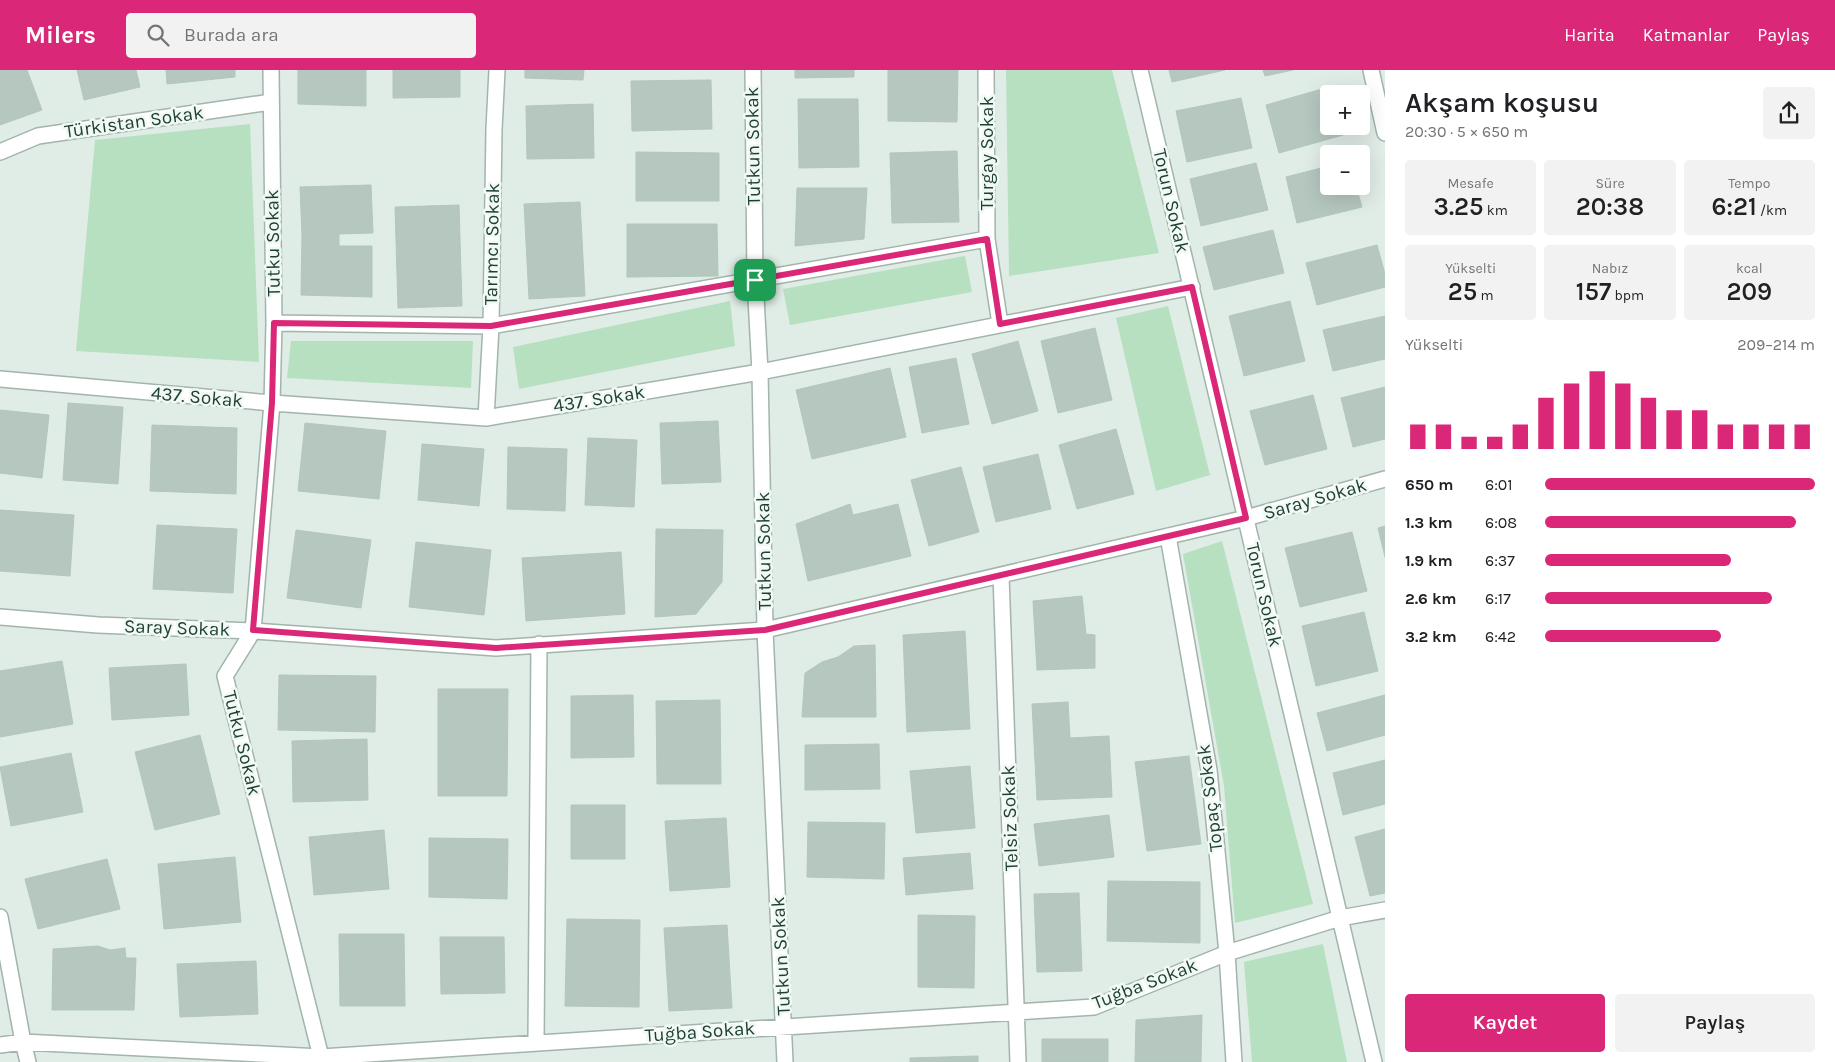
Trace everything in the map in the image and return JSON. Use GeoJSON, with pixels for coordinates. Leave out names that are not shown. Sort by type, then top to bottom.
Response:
{"type":"FeatureCollection","features":[{"type":"Feature","properties":{"kind":"street","name":"Tutku Sokak"},"geometry":{"type":"LineString","coordinates":[[271,70],[274,323],[272,403],[253,630],[226,676],[321,1056]]}},
{"type":"Feature","properties":{"kind":"street","name":"Tarımcı Sokak"},"geometry":{"type":"LineString","coordinates":[[486,418],[491,326],[494,129],[497,70]]}},
{"type":"Feature","properties":{"kind":"street","name":"Tutkun Sokak"},"geometry":{"type":"LineString","coordinates":[[752,70],[755,280],[760,372],[765,630],[785,1062]]}},
{"type":"Feature","properties":{"kind":"street","name":"Turgay Sokak"},"geometry":{"type":"LineString","coordinates":[[986,70],[987,239],[1000,324]]}},
{"type":"Feature","properties":{"kind":"street","name":"Torun Sokak"},"geometry":{"type":"LineString","coordinates":[[1140,70],[1374,1062]]}},
{"type":"Feature","properties":{"kind":"street"},"geometry":{"type":"LineString","coordinates":[[1371,70],[1385,134]]}},
{"type":"Feature","properties":{"kind":"street","name":"Türkistan Sokak"},"geometry":{"type":"LineString","coordinates":[[0,152],[38,136],[271,102]]}},
{"type":"Feature","properties":{"kind":"street"},"geometry":{"type":"LineString","coordinates":[[274,323],[491,326],[987,239]]}},
{"type":"Feature","properties":{"kind":"street","name":"437. Sokak"},"geometry":{"type":"LineString","coordinates":[[0,379],[272,403],[486,418],[760,372],[1192,287]]}},
{"type":"Feature","properties":{"kind":"street","name":"Saray Sokak"},"geometry":{"type":"LineString","coordinates":[[0,617],[98,625],[253,630],[496,648],[765,630],[1246,518],[1385,479]]}},
{"type":"Feature","properties":{"kind":"street","name":"Topaç Sokak"},"geometry":{"type":"LineString","coordinates":[[1168,536],[1209,770],[1234,1062]]}},
{"type":"Feature","properties":{"kind":"street","name":"Telsiz Sokak"},"geometry":{"type":"LineString","coordinates":[[1001,575],[1018,1062]]}},
{"type":"Feature","properties":{"kind":"street"},"geometry":{"type":"LineString","coordinates":[[536,1042],[539,644]]}},
{"type":"Feature","properties":{"kind":"street","name":"Tuğba Sokak"},"geometry":{"type":"LineString","coordinates":[[0,1045],[23,1042],[321,1056],[1094,1007],[1226,953],[1340,918],[1385,910]]}},
{"type":"Feature","properties":{"kind":"street"},"geometry":{"type":"LineString","coordinates":[[0,917],[28,1062]]}},
{"type":"Feature","properties":{"kind":"green space"},"geometry":{"type":"Polygon","coordinates":[[[1006,70],[1112,70],[1159,253],[1009,276],[1006,70]]]}},
{"type":"Feature","properties":{"kind":"green space"},"geometry":{"type":"Polygon","coordinates":[[[250,124],[259,362],[76,351],[95,140],[250,124]]]}},
{"type":"Feature","properties":{"kind":"green space"},"geometry":{"type":"Polygon","coordinates":[[[965,256],[972,292],[790,325],[783,289],[965,256]]]}},
{"type":"Feature","properties":{"kind":"green space"},"geometry":{"type":"Polygon","coordinates":[[[730,301],[735,346],[519,389],[513,347],[730,301]]]}},
{"type":"Feature","properties":{"kind":"green space"},"geometry":{"type":"Polygon","coordinates":[[[1168,306],[1210,475],[1156,491],[1116,318],[1168,306]]]}},
{"type":"Feature","properties":{"kind":"green space"},"geometry":{"type":"Polygon","coordinates":[[[291,341],[473,341],[471,388],[287,378],[291,341]]]}},
{"type":"Feature","properties":{"kind":"green space"},"geometry":{"type":"Polygon","coordinates":[[[1222,541],[1313,904],[1235,923],[1224,786],[1183,554],[1222,541]]]}},
{"type":"Feature","properties":{"kind":"green space"},"geometry":{"type":"Polygon","coordinates":[[[1323,944],[1347,1062],[1252,1062],[1244,962],[1323,944]]]}},
{"type":"Feature","properties":{"kind":"building"},"geometry":{"type":"Polygon","coordinates":[[[0,70],[27,70],[42,110],[0,125],[0,70]]]}},
{"type":"Feature","properties":{"kind":"building"},"geometry":{"type":"Polygon","coordinates":[[[77,70],[136,70],[140,87],[84,100],[77,70]]]}},
{"type":"Feature","properties":{"kind":"building"},"geometry":{"type":"Polygon","coordinates":[[[166,70],[235,70],[235,77],[167,84],[166,70]]]}},
{"type":"Feature","properties":{"kind":"building"},"geometry":{"type":"Polygon","coordinates":[[[298,70],[366,70],[366,106],[298,104],[298,70]]]}},
{"type":"Feature","properties":{"kind":"building"},"geometry":{"type":"Polygon","coordinates":[[[393,70],[460,70],[460,97],[393,98],[393,70]]]}},
{"type":"Feature","properties":{"kind":"building"},"geometry":{"type":"Polygon","coordinates":[[[525,70],[584,70],[583,80],[525,78],[525,70]]]}},
{"type":"Feature","properties":{"kind":"building"},"geometry":{"type":"Polygon","coordinates":[[[795,70],[854,70],[854,77],[795,78],[795,70]]]}},
{"type":"Feature","properties":{"kind":"building"},"geometry":{"type":"Polygon","coordinates":[[[888,70],[958,70],[957,122],[888,121],[888,70]]]}},
{"type":"Feature","properties":{"kind":"building"},"geometry":{"type":"Polygon","coordinates":[[[1169,70],[1225,70],[1172,82],[1169,70]]]}},
{"type":"Feature","properties":{"kind":"building"},"geometry":{"type":"Polygon","coordinates":[[[1263,70],[1293,70],[1265,76],[1263,70]]]}},
{"type":"Feature","properties":{"kind":"building"},"geometry":{"type":"Polygon","coordinates":[[[711,80],[712,129],[632,131],[631,81],[711,80]]]}},
{"type":"Feature","properties":{"kind":"building"},"geometry":{"type":"Polygon","coordinates":[[[1320,90],[1320,135],[1343,135],[1279,153],[1266,105],[1320,90]]]}},
{"type":"Feature","properties":{"kind":"building"},"geometry":{"type":"Polygon","coordinates":[[[1241,98],[1252,148],[1187,162],[1176,111],[1241,98]]]}},
{"type":"Feature","properties":{"kind":"building"},"geometry":{"type":"Polygon","coordinates":[[[798,99],[858,99],[859,167],[799,168],[798,99]]]}},
{"type":"Feature","properties":{"kind":"building"},"geometry":{"type":"Polygon","coordinates":[[[593,104],[594,158],[527,159],[526,106],[593,104]]]}},
{"type":"Feature","properties":{"kind":"building"},"geometry":{"type":"Polygon","coordinates":[[[957,151],[959,222],[892,223],[890,153],[957,151]]]}},
{"type":"Feature","properties":{"kind":"building"},"geometry":{"type":"Polygon","coordinates":[[[636,152],[719,153],[719,201],[636,201],[636,152]]]}},
{"type":"Feature","properties":{"kind":"building"},"geometry":{"type":"Polygon","coordinates":[[[1256,163],[1268,210],[1201,226],[1190,179],[1256,163]]]}},
{"type":"Feature","properties":{"kind":"building"},"geometry":{"type":"Polygon","coordinates":[[[1320,168],[1320,195],[1359,195],[1362,207],[1297,223],[1286,177],[1320,168]]]}},
{"type":"Feature","properties":{"kind":"building"},"geometry":{"type":"Polygon","coordinates":[[[371,185],[373,233],[302,235],[300,187],[371,185]]]}},
{"type":"Feature","properties":{"kind":"building"},"geometry":{"type":"Polygon","coordinates":[[[797,188],[867,188],[864,239],[795,246],[797,188]]]}},
{"type":"Feature","properties":{"kind":"building"},"geometry":{"type":"Polygon","coordinates":[[[580,202],[585,296],[529,299],[524,204],[580,202]]]}},
{"type":"Feature","properties":{"kind":"building"},"geometry":{"type":"Polygon","coordinates":[[[459,205],[462,306],[398,308],[395,207],[459,205]]]}},
{"type":"Feature","properties":{"kind":"building"},"geometry":{"type":"Polygon","coordinates":[[[627,224],[717,224],[718,276],[627,277],[627,224]]]}},
{"type":"Feature","properties":{"kind":"building"},"geometry":{"type":"Polygon","coordinates":[[[1273,230],[1284,273],[1214,290],[1203,247],[1273,230]]]}},
{"type":"Feature","properties":{"kind":"building"},"geometry":{"type":"Polygon","coordinates":[[[339,234],[339,246],[372,246],[372,297],[301,295],[302,235],[339,234]]]}},
{"type":"Feature","properties":{"kind":"building"},"geometry":{"type":"Polygon","coordinates":[[[1377,245],[1385,274],[1385,287],[1317,305],[1306,263],[1377,245]]]}},
{"type":"Feature","properties":{"kind":"building"},"geometry":{"type":"Polygon","coordinates":[[[1290,301],[1305,361],[1244,376],[1229,316],[1290,301]]]}},
{"type":"Feature","properties":{"kind":"building"},"geometry":{"type":"Polygon","coordinates":[[[1385,316],[1385,359],[1333,371],[1323,330],[1385,316]]]}},
{"type":"Feature","properties":{"kind":"building"},"geometry":{"type":"Polygon","coordinates":[[[1095,328],[1112,400],[1058,413],[1041,341],[1095,328]]]}},
{"type":"Feature","properties":{"kind":"building"},"geometry":{"type":"Polygon","coordinates":[[[1018,341],[1038,411],[992,424],[972,354],[1018,341]]]}},
{"type":"Feature","properties":{"kind":"building"},"geometry":{"type":"Polygon","coordinates":[[[956,358],[969,424],[922,433],[909,367],[956,358]]]}},
{"type":"Feature","properties":{"kind":"building"},"geometry":{"type":"Polygon","coordinates":[[[890,368],[906,437],[812,459],[796,390],[890,368]]]}},
{"type":"Feature","properties":{"kind":"building"},"geometry":{"type":"Polygon","coordinates":[[[1385,387],[1385,439],[1353,447],[1341,398],[1385,387]]]}},
{"type":"Feature","properties":{"kind":"building"},"geometry":{"type":"Polygon","coordinates":[[[1313,395],[1327,449],[1265,465],[1250,411],[1313,395]]]}},
{"type":"Feature","properties":{"kind":"building"},"geometry":{"type":"Polygon","coordinates":[[[68,403],[123,407],[118,484],[63,480],[68,403]]]}},
{"type":"Feature","properties":{"kind":"building"},"geometry":{"type":"Polygon","coordinates":[[[0,410],[49,415],[42,478],[0,473],[0,410]]]}},
{"type":"Feature","properties":{"kind":"building"},"geometry":{"type":"Polygon","coordinates":[[[718,421],[721,482],[662,484],[660,423],[718,421]]]}},
{"type":"Feature","properties":{"kind":"building"},"geometry":{"type":"Polygon","coordinates":[[[305,423],[386,431],[379,499],[298,491],[305,423]]]}},
{"type":"Feature","properties":{"kind":"building"},"geometry":{"type":"Polygon","coordinates":[[[152,425],[237,428],[236,494],[150,491],[152,425]]]}},
{"type":"Feature","properties":{"kind":"building"},"geometry":{"type":"Polygon","coordinates":[[[1116,429],[1134,494],[1077,509],[1059,445],[1116,429]]]}},
{"type":"Feature","properties":{"kind":"building"},"geometry":{"type":"Polygon","coordinates":[[[588,438],[637,440],[634,507],[585,505],[588,438]]]}},
{"type":"Feature","properties":{"kind":"building"},"geometry":{"type":"Polygon","coordinates":[[[422,444],[484,449],[479,506],[418,500],[422,444]]]}},
{"type":"Feature","properties":{"kind":"building"},"geometry":{"type":"Polygon","coordinates":[[[508,447],[567,449],[565,511],[507,509],[508,447]]]}},
{"type":"Feature","properties":{"kind":"building"},"geometry":{"type":"Polygon","coordinates":[[[1038,454],[1051,509],[996,522],[983,467],[1038,454]]]}},
{"type":"Feature","properties":{"kind":"building"},"geometry":{"type":"Polygon","coordinates":[[[961,467],[979,532],[929,546],[911,480],[961,467]]]}},
{"type":"Feature","properties":{"kind":"building"},"geometry":{"type":"Polygon","coordinates":[[[850,504],[853,515],[898,504],[911,556],[808,581],[796,524],[850,504]]]}},
{"type":"Feature","properties":{"kind":"building"},"geometry":{"type":"Polygon","coordinates":[[[0,510],[74,515],[70,576],[0,571],[0,510]]]}},
{"type":"Feature","properties":{"kind":"building"},"geometry":{"type":"Polygon","coordinates":[[[157,525],[237,529],[233,593],[153,589],[157,525]]]}},
{"type":"Feature","properties":{"kind":"building"},"geometry":{"type":"Polygon","coordinates":[[[1385,526],[1385,557],[1378,528],[1385,526]]]}},
{"type":"Feature","properties":{"kind":"building"},"geometry":{"type":"Polygon","coordinates":[[[656,529],[723,530],[722,582],[696,614],[655,617],[656,529]]]}},
{"type":"Feature","properties":{"kind":"building"},"geometry":{"type":"Polygon","coordinates":[[[296,530],[371,540],[361,608],[287,598],[296,530]]]}},
{"type":"Feature","properties":{"kind":"building"},"geometry":{"type":"Polygon","coordinates":[[[1352,532],[1367,591],[1300,607],[1285,548],[1352,532]]]}},
{"type":"Feature","properties":{"kind":"building"},"geometry":{"type":"Polygon","coordinates":[[[416,542],[491,550],[484,615],[409,607],[416,542]]]}},
{"type":"Feature","properties":{"kind":"building"},"geometry":{"type":"Polygon","coordinates":[[[621,552],[625,614],[526,621],[522,558],[621,552]]]}},
{"type":"Feature","properties":{"kind":"building"},"geometry":{"type":"Polygon","coordinates":[[[1082,596],[1086,634],[1095,635],[1095,668],[1037,670],[1033,601],[1082,596]]]}},
{"type":"Feature","properties":{"kind":"building"},"geometry":{"type":"Polygon","coordinates":[[[1364,612],[1378,671],[1316,686],[1302,626],[1364,612]]]}},
{"type":"Feature","properties":{"kind":"building"},"geometry":{"type":"Polygon","coordinates":[[[965,631],[970,729],[907,732],[903,635],[965,631]]]}},
{"type":"Feature","properties":{"kind":"building"},"geometry":{"type":"Polygon","coordinates":[[[875,645],[876,717],[802,717],[805,673],[822,662],[838,657],[854,646],[875,645]]]}},
{"type":"Feature","properties":{"kind":"building"},"geometry":{"type":"Polygon","coordinates":[[[62,661],[73,724],[0,737],[0,671],[62,661]]]}},
{"type":"Feature","properties":{"kind":"building"},"geometry":{"type":"Polygon","coordinates":[[[186,664],[189,715],[112,720],[109,668],[186,664]]]}},
{"type":"Feature","properties":{"kind":"building"},"geometry":{"type":"Polygon","coordinates":[[[279,675],[376,676],[375,732],[278,730],[279,675]]]}},
{"type":"Feature","properties":{"kind":"building"},"geometry":{"type":"Polygon","coordinates":[[[438,689],[508,689],[507,796],[438,796],[438,689]]]}},
{"type":"Feature","properties":{"kind":"building"},"geometry":{"type":"Polygon","coordinates":[[[633,695],[634,757],[571,758],[571,696],[633,695]]]}},
{"type":"Feature","properties":{"kind":"building"},"geometry":{"type":"Polygon","coordinates":[[[1385,695],[1385,735],[1327,751],[1317,713],[1385,695]]]}},
{"type":"Feature","properties":{"kind":"building"},"geometry":{"type":"Polygon","coordinates":[[[720,700],[721,784],[657,784],[656,701],[720,700]]]}},
{"type":"Feature","properties":{"kind":"building"},"geometry":{"type":"Polygon","coordinates":[[[1068,702],[1070,738],[1109,736],[1112,797],[1037,800],[1032,704],[1068,702]]]}},
{"type":"Feature","properties":{"kind":"building"},"geometry":{"type":"Polygon","coordinates":[[[200,735],[220,814],[155,830],[135,752],[200,735]]]}},
{"type":"Feature","properties":{"kind":"building"},"geometry":{"type":"Polygon","coordinates":[[[367,739],[368,800],[293,802],[292,741],[367,739]]]}},
{"type":"Feature","properties":{"kind":"building"},"geometry":{"type":"Polygon","coordinates":[[[879,744],[880,789],[805,790],[805,745],[879,744]]]}},
{"type":"Feature","properties":{"kind":"building"},"geometry":{"type":"Polygon","coordinates":[[[71,753],[83,812],[11,826],[0,767],[71,753]]]}},
{"type":"Feature","properties":{"kind":"building"},"geometry":{"type":"Polygon","coordinates":[[[1189,756],[1201,844],[1147,851],[1135,762],[1189,756]]]}},
{"type":"Feature","properties":{"kind":"building"},"geometry":{"type":"Polygon","coordinates":[[[1385,760],[1385,804],[1343,815],[1333,773],[1385,760]]]}},
{"type":"Feature","properties":{"kind":"building"},"geometry":{"type":"Polygon","coordinates":[[[970,766],[975,828],[916,833],[910,771],[970,766]]]}},
{"type":"Feature","properties":{"kind":"building"},"geometry":{"type":"Polygon","coordinates":[[[571,805],[625,805],[625,859],[571,859],[571,805]]]}},
{"type":"Feature","properties":{"kind":"building"},"geometry":{"type":"Polygon","coordinates":[[[1109,815],[1114,857],[1039,866],[1034,824],[1109,815]]]}},
{"type":"Feature","properties":{"kind":"building"},"geometry":{"type":"Polygon","coordinates":[[[726,818],[730,887],[670,891],[665,821],[726,818]]]}},
{"type":"Feature","properties":{"kind":"building"},"geometry":{"type":"Polygon","coordinates":[[[808,822],[885,823],[884,879],[807,877],[808,822]]]}},
{"type":"Feature","properties":{"kind":"building"},"geometry":{"type":"Polygon","coordinates":[[[1385,829],[1385,893],[1370,896],[1355,837],[1385,829]]]}},
{"type":"Feature","properties":{"kind":"building"},"geometry":{"type":"Polygon","coordinates":[[[384,830],[389,889],[314,895],[309,837],[384,830]]]}},
{"type":"Feature","properties":{"kind":"building"},"geometry":{"type":"Polygon","coordinates":[[[429,838],[508,839],[507,899],[429,897],[429,838]]]}},
{"type":"Feature","properties":{"kind":"building"},"geometry":{"type":"Polygon","coordinates":[[[970,853],[973,889],[906,895],[903,858],[970,853]]]}},
{"type":"Feature","properties":{"kind":"building"},"geometry":{"type":"Polygon","coordinates":[[[235,857],[241,922],[164,929],[158,864],[235,857]]]}},
{"type":"Feature","properties":{"kind":"building"},"geometry":{"type":"Polygon","coordinates":[[[107,859],[120,909],[38,929],[25,879],[107,859]]]}},
{"type":"Feature","properties":{"kind":"building"},"geometry":{"type":"Polygon","coordinates":[[[1108,881],[1200,882],[1200,943],[1107,941],[1108,881]]]}},
{"type":"Feature","properties":{"kind":"building"},"geometry":{"type":"Polygon","coordinates":[[[1079,893],[1082,971],[1037,972],[1034,894],[1079,893]]]}},
{"type":"Feature","properties":{"kind":"building"},"geometry":{"type":"Polygon","coordinates":[[[918,915],[975,916],[974,988],[918,987],[918,915]]]}},
{"type":"Feature","properties":{"kind":"building"},"geometry":{"type":"Polygon","coordinates":[[[567,919],[640,920],[639,1007],[565,1006],[567,919]]]}},
{"type":"Feature","properties":{"kind":"building"},"geometry":{"type":"Polygon","coordinates":[[[727,925],[732,1008],[669,1011],[664,928],[727,925]]]}},
{"type":"Feature","properties":{"kind":"building"},"geometry":{"type":"Polygon","coordinates":[[[339,934],[404,934],[405,1006],[340,1006],[339,934]]]}},
{"type":"Feature","properties":{"kind":"building"},"geometry":{"type":"Polygon","coordinates":[[[440,937],[504,937],[505,993],[441,994],[440,937]]]}},
{"type":"Feature","properties":{"kind":"building"},"geometry":{"type":"Polygon","coordinates":[[[98,946],[110,950],[125,948],[126,958],[136,958],[134,1010],[52,1010],[53,949],[98,946]]]}},
{"type":"Feature","properties":{"kind":"building"},"geometry":{"type":"Polygon","coordinates":[[[256,961],[258,1014],[180,1017],[177,964],[256,961]]]}},
{"type":"Feature","properties":{"kind":"building"},"geometry":{"type":"Polygon","coordinates":[[[1202,1015],[1201,1062],[1135,1062],[1136,1020],[1202,1015]]]}},
{"type":"Feature","properties":{"kind":"building"},"geometry":{"type":"Polygon","coordinates":[[[1042,1039],[1108,1039],[1108,1062],[1042,1062],[1042,1039]]]}},
{"type":"Feature","properties":{"kind":"building"},"geometry":{"type":"Polygon","coordinates":[[[978,1056],[978,1062],[910,1062],[910,1058],[978,1056]]]}},
{"type":"Feature","properties":{"kind":"route"},"geometry":{"type":"LineString","coordinates":[[987,239],[1000,324],[1192,287],[1246,518],[765,630],[496,648],[253,630],[272,403],[274,323],[491,326],[755,280],[987,239]]}}]}
